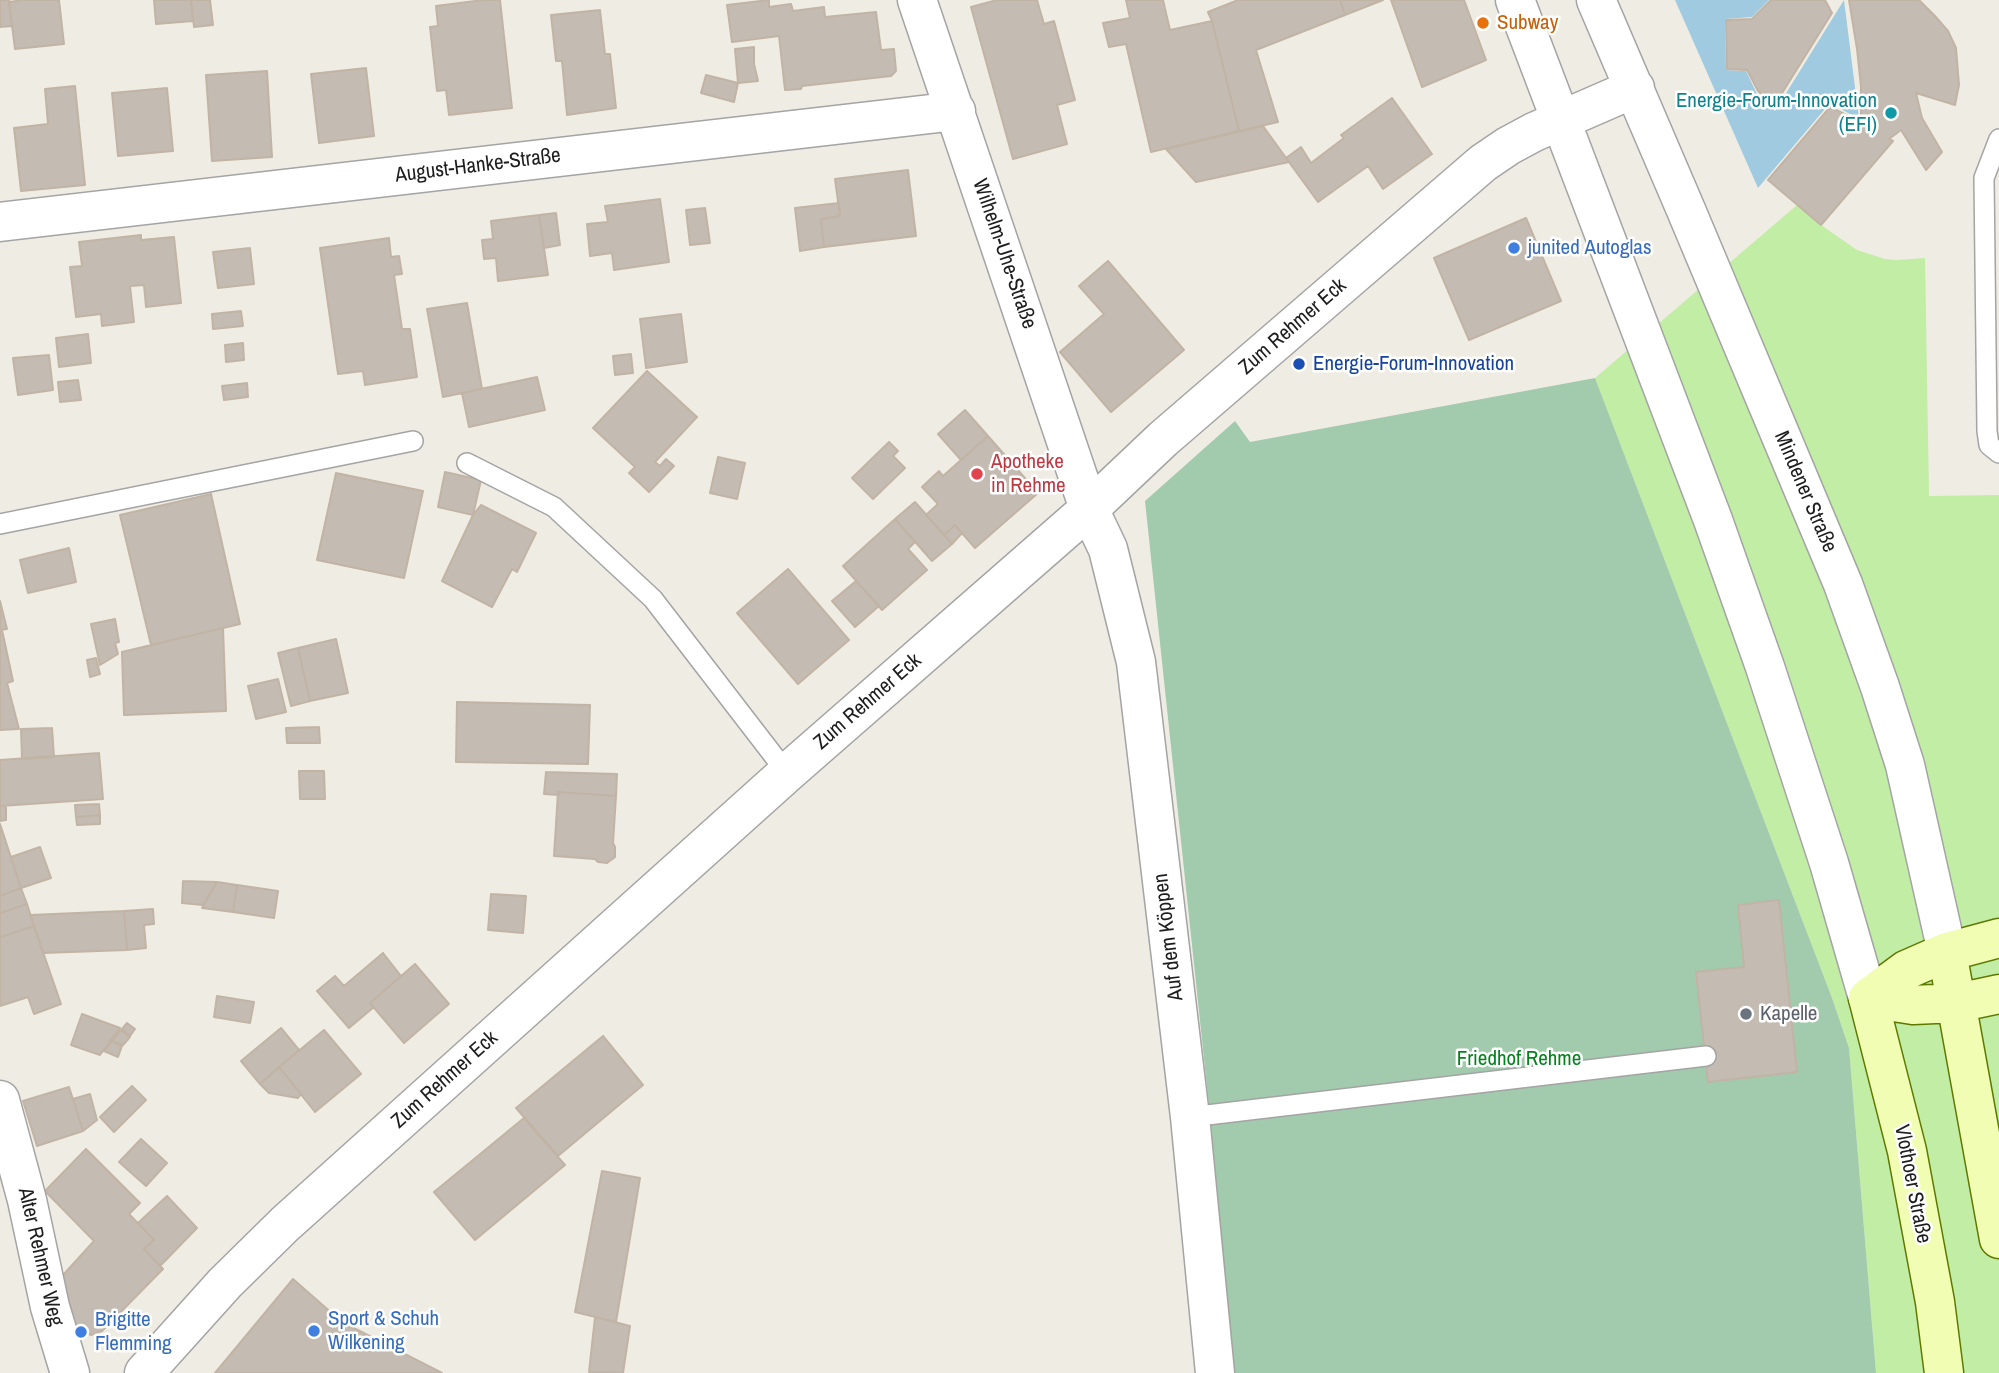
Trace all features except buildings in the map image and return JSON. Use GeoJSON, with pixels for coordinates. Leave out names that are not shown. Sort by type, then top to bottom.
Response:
{"type":"FeatureCollection","features":[{"type":"Feature","properties":{"kind":"main road"},"geometry":{"type":"LineString","coordinates":[[1868,998],[1906,970],[1947,951],[1999,938]]}},
{"type":"Feature","properties":{"kind":"main road","name":"Mindener Straße"},"geometry":{"type":"LineString","coordinates":[[1947,951],[1958,1003]]}},
{"type":"Feature","properties":{"kind":"main road"},"geometry":{"type":"LineString","coordinates":[[1868,998],[1913,1005],[1958,1003],[1999,994]]}},
{"type":"Feature","properties":{"kind":"main road","name":"Vlothoer Straße"},"geometry":{"type":"LineString","coordinates":[[1868,998],[1907,1151],[1935,1302],[1944,1373]]}},
{"type":"Feature","properties":{"kind":"main road"},"geometry":{"type":"LineString","coordinates":[[1958,1003],[1999,1239]]}},
{"type":"Feature","properties":{"kind":"street","name":"Wilhelm-Uhe-Straße"},"geometry":{"type":"LineString","coordinates":[[917,0],[1089,509]]}},
{"type":"Feature","properties":{"kind":"street"},"geometry":{"type":"LineString","coordinates":[[1515,0],[1713,520],[1765,667],[1829,863],[1868,998]]}},
{"type":"Feature","properties":{"kind":"street","name":"Mindener Straße"},"geometry":{"type":"LineString","coordinates":[[1596,0],[1843,584],[1905,765],[1947,951]]}},
{"type":"Feature","properties":{"kind":"street","name":"Zum Rehmer Eck"},"geometry":{"type":"LineString","coordinates":[[144,1373],[225,1283],[285,1224],[787,773],[1089,509],[1163,439],[1483,163],[1508,146],[1561,119],[1634,88]]}},
{"type":"Feature","properties":{"kind":"street","name":"August-Hanke-Straße"},"geometry":{"type":"LineString","coordinates":[[0,222],[956,111]]}},
{"type":"Feature","properties":{"kind":"street","name":"Auf dem Köppen"},"geometry":{"type":"LineString","coordinates":[[1089,509],[1108,549],[1136,662],[1190,1117],[1215,1373]]}},
{"type":"Feature","properties":{"kind":"street","name":"Alter Rehmer Weg"},"geometry":{"type":"LineString","coordinates":[[0,1100],[27,1200],[50,1307],[70,1373]]}},
{"type":"Feature","properties":{"kind":"lane"},"geometry":{"type":"LineString","coordinates":[[1999,139],[1983,178],[1987,431],[1989,445],[1999,453]]}},
{"type":"Feature","properties":{"kind":"lane"},"geometry":{"type":"LineString","coordinates":[[0,524],[413,441]]}},
{"type":"Feature","properties":{"kind":"lane"},"geometry":{"type":"LineString","coordinates":[[467,463],[554,507],[653,599],[787,773]]}},
{"type":"Feature","properties":{"kind":"lane"},"geometry":{"type":"LineString","coordinates":[[1190,1117],[1706,1056]]}},
{"type":"Feature","properties":{"kind":"green space"},"geometry":{"type":"Polygon","coordinates":[[[1797,205],[1857,250],[1885,259],[1925,258],[1929,496],[1999,495],[1999,1373],[1876,1373],[1849,1048],[1595,378],[1797,205]]]}},
{"type":"Feature","properties":{"kind":"green space","name":"Friedhof Rehme"},"geometry":{"type":"Polygon","coordinates":[[[1595,378],[1849,1048],[1876,1373],[1234,1373],[1210,1115],[1145,501],[1235,421],[1250,442],[1595,378]]]}},
{"type":"Feature","properties":{"kind":"water"},"geometry":{"type":"Polygon","coordinates":[[[1675,0],[1769,0],[1752,17],[1725,19],[1726,70],[1746,71],[1757,94],[1775,111],[1844,0],[1859,119],[1830,103],[1758,188],[1675,0]]]}},
{"type":"Feature","properties":{"kind":"place","name":"Subway"},"geometry":{"type":"Point","coordinates":[1483,23]}},
{"type":"Feature","properties":{"kind":"place","name":"Energie-Forum-Innovation (EFI)"},"geometry":{"type":"Point","coordinates":[1891,113]}},
{"type":"Feature","properties":{"kind":"place","name":"junited Autoglas"},"geometry":{"type":"Point","coordinates":[1514,248]}},
{"type":"Feature","properties":{"kind":"place","name":"Energie-Forum-Innovation"},"geometry":{"type":"Point","coordinates":[1299,364]}},
{"type":"Feature","properties":{"kind":"place","name":"Apotheke in Rehme"},"geometry":{"type":"Point","coordinates":[977,474]}},
{"type":"Feature","properties":{"kind":"place","name":"Kapelle"},"geometry":{"type":"Point","coordinates":[1746,1014]}},
{"type":"Feature","properties":{"kind":"place","name":"Sport & Schuh Wilkening"},"geometry":{"type":"Point","coordinates":[314,1331]}},
{"type":"Feature","properties":{"kind":"place","name":"Brigitte Flemming"},"geometry":{"type":"Point","coordinates":[81,1332]}}]}
